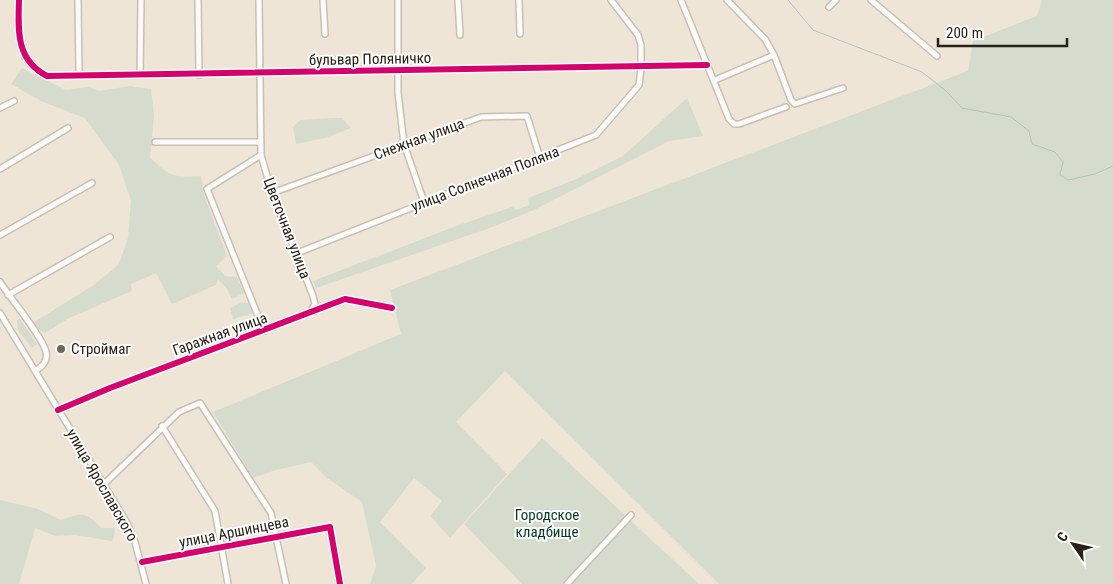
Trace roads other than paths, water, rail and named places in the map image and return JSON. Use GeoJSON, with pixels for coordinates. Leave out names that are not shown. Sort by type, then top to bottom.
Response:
{"type":"FeatureCollection","features":[{"type":"Feature","properties":{"kind":"street","name":"бульвар Поляничко"},"geometry":{"type":"LineString","coordinates":[[18,0],[18,26],[21,49],[36,70],[47,76],[79,74],[199,75],[641,68],[707,65]]}},
{"type":"Feature","properties":{"kind":"street"},"geometry":{"type":"LineString","coordinates":[[78,0],[79,74]]}},
{"type":"Feature","properties":{"kind":"street"},"geometry":{"type":"LineString","coordinates":[[140,75],[141,0]]}},
{"type":"Feature","properties":{"kind":"street"},"geometry":{"type":"LineString","coordinates":[[198,0],[199,75]]}},
{"type":"Feature","properties":{"kind":"street","name":"Цветочная улица"},"geometry":{"type":"LineString","coordinates":[[259,0],[261,156],[272,193],[297,253],[315,304],[310,312]]}},
{"type":"Feature","properties":{"kind":"street"},"geometry":{"type":"LineString","coordinates":[[323,0],[325,34]]}},
{"type":"Feature","properties":{"kind":"street"},"geometry":{"type":"LineString","coordinates":[[398,0],[398,93],[404,144],[424,202]]}},
{"type":"Feature","properties":{"kind":"street"},"geometry":{"type":"LineString","coordinates":[[458,0],[460,35]]}},
{"type":"Feature","properties":{"kind":"street"},"geometry":{"type":"LineString","coordinates":[[519,0],[520,34]]}},
{"type":"Feature","properties":{"kind":"street","name":"улица Солнечная Поляна"},"geometry":{"type":"LineString","coordinates":[[297,253],[596,135],[639,85],[641,68],[641,45],[638,35],[611,0]]}},
{"type":"Feature","properties":{"kind":"street"},"geometry":{"type":"LineString","coordinates":[[681,0],[729,119],[734,124],[786,107]]}},
{"type":"Feature","properties":{"kind":"street"},"geometry":{"type":"LineString","coordinates":[[727,0],[765,39],[774,55],[791,100],[795,104],[843,88]]}},
{"type":"Feature","properties":{"kind":"street"},"geometry":{"type":"LineString","coordinates":[[829,7],[836,0]]}},
{"type":"Feature","properties":{"kind":"street"},"geometry":{"type":"LineString","coordinates":[[871,0],[937,56]]}},
{"type":"Feature","properties":{"kind":"street"},"geometry":{"type":"LineString","coordinates":[[714,80],[774,55]]}},
{"type":"Feature","properties":{"kind":"street"},"geometry":{"type":"LineString","coordinates":[[0,108],[14,101]]}},
{"type":"Feature","properties":{"kind":"street","name":"Снежная улица"},"geometry":{"type":"LineString","coordinates":[[272,193],[481,117],[527,116],[540,158]]}},
{"type":"Feature","properties":{"kind":"street"},"geometry":{"type":"LineString","coordinates":[[0,169],[68,128]]}},
{"type":"Feature","properties":{"kind":"street"},"geometry":{"type":"LineString","coordinates":[[155,142],[260,142]]}},
{"type":"Feature","properties":{"kind":"street"},"geometry":{"type":"LineString","coordinates":[[261,156],[207,189],[264,331]]}},
{"type":"Feature","properties":{"kind":"street"},"geometry":{"type":"LineString","coordinates":[[0,235],[92,183]]}},
{"type":"Feature","properties":{"kind":"street"},"geometry":{"type":"LineString","coordinates":[[8,295],[110,238]]}},
{"type":"Feature","properties":{"kind":"street"},"geometry":{"type":"LineString","coordinates":[[0,282],[44,345],[46,360],[43,366],[35,371]]}},
{"type":"Feature","properties":{"kind":"street","name":"Гаражная улица"},"geometry":{"type":"LineString","coordinates":[[58,410],[110,388],[310,312],[352,298],[364,304],[392,308]]}},
{"type":"Feature","properties":{"kind":"street","name":"улица Ярославского"},"geometry":{"type":"LineString","coordinates":[[0,314],[127,523],[142,562],[146,584]]}},
{"type":"Feature","properties":{"kind":"street"},"geometry":{"type":"LineString","coordinates":[[104,484],[162,426],[179,412],[200,403],[271,512],[286,584]]}},
{"type":"Feature","properties":{"kind":"street"},"geometry":{"type":"LineString","coordinates":[[162,426],[215,511],[228,584]]}},
{"type":"Feature","properties":{"kind":"street"},"geometry":{"type":"LineString","coordinates":[[567,584],[631,515]]}},
{"type":"Feature","properties":{"kind":"street","name":"улица Аршинцева"},"geometry":{"type":"LineString","coordinates":[[142,562],[330,527],[340,584]]}},
{"type":"Feature","properties":{"kind":"waterway"},"geometry":{"type":"LineString","coordinates":[[788,0],[813,30],[922,72],[946,91],[962,108],[1011,117],[1029,131],[1032,144],[1055,152],[1063,162],[1060,175],[1068,180],[1095,174],[1113,166]]}},
{"type":"Feature","properties":{"kind":"place","name":"Строймаг"},"geometry":{"type":"Point","coordinates":[61,349]}},
{"type":"Feature","properties":{"kind":"park label","name":"Городское кладбище"},"geometry":{"type":"Point","coordinates":[547,524]}}]}
